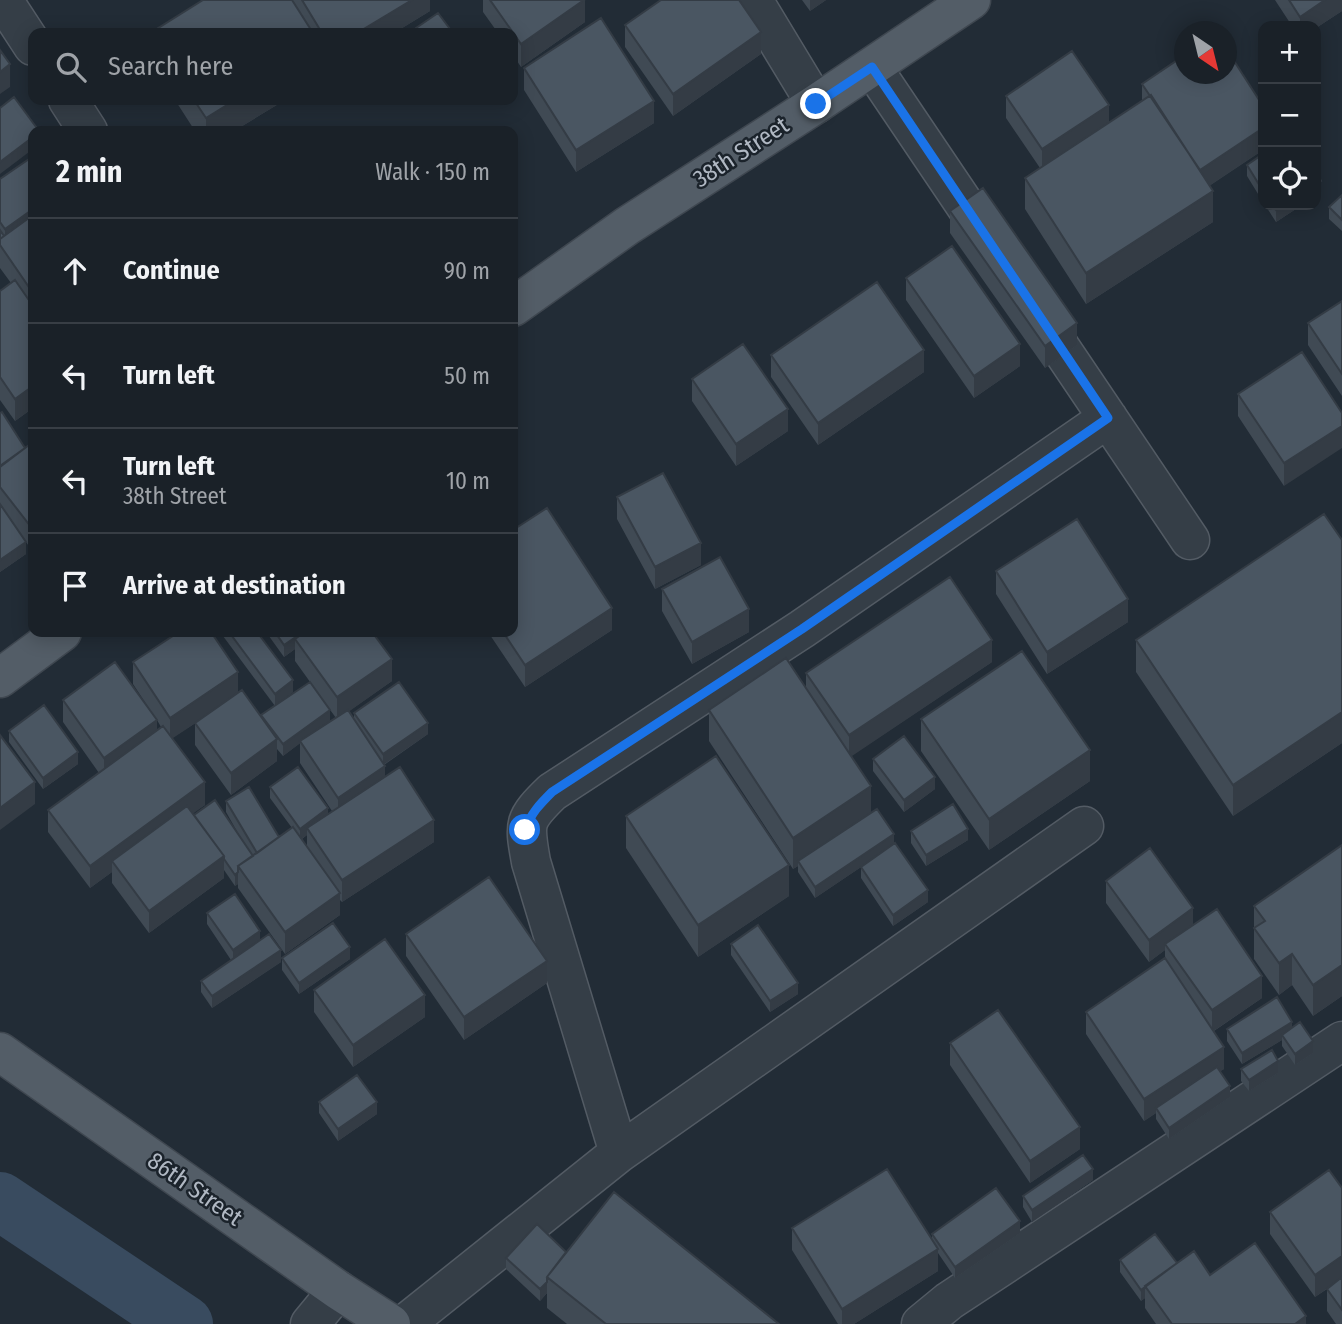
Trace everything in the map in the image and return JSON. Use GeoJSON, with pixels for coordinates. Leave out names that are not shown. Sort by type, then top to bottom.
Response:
{"type":"FeatureCollection","features":[{"type":"Feature","properties":{"kind":"main road","name":"38th Street"},"geometry":{"type":"LineString","coordinates":[[518,303],[627,226],[971,0]]}},
{"type":"Feature","properties":{"kind":"main road"},"geometry":{"type":"LineString","coordinates":[[0,678],[55,637]]}},
{"type":"Feature","properties":{"kind":"main road","name":"86th Street"},"geometry":{"type":"LineString","coordinates":[[0,1052],[338,1290],[391,1324]]}},
{"type":"Feature","properties":{"kind":"street"},"geometry":{"type":"LineString","coordinates":[[2,0],[28,39]]}},
{"type":"Feature","properties":{"kind":"street"},"geometry":{"type":"LineString","coordinates":[[753,0],[816,104]]}},
{"type":"Feature","properties":{"kind":"street"},"geometry":{"type":"LineString","coordinates":[[872,67],[1190,540]]}},
{"type":"Feature","properties":{"kind":"street"},"geometry":{"type":"LineString","coordinates":[[71,105],[86,126]]}},
{"type":"Feature","properties":{"kind":"street"},"geometry":{"type":"LineString","coordinates":[[619,1153],[531,862],[525,830],[536,807],[552,792],[802,629],[1108,418]]}},
{"type":"Feature","properties":{"kind":"street"},"geometry":{"type":"LineString","coordinates":[[405,1324],[619,1153],[1084,826]]}},
{"type":"Feature","properties":{"kind":"street"},"geometry":{"type":"LineString","coordinates":[[921,1324],[949,1301],[1342,1041]]}},
{"type":"Feature","properties":{"kind":"street"},"geometry":{"type":"LineString","coordinates":[[310,1324],[338,1290]]}},
{"type":"Feature","properties":{"kind":"building"},"geometry":{"type":"Polygon","coordinates":[[[203,0],[292,0],[310,28],[158,28],[203,0]]]}},
{"type":"Feature","properties":{"kind":"building"},"geometry":{"type":"Polygon","coordinates":[[[302,0],[412,0],[365,28],[319,28],[302,0]]]}},
{"type":"Feature","properties":{"kind":"building"},"geometry":{"type":"Polygon","coordinates":[[[490,0],[584,0],[521,44],[518,40],[518,28],[510,28],[490,0]]]}},
{"type":"Feature","properties":{"kind":"building"},"geometry":{"type":"Polygon","coordinates":[[[661,0],[739,0],[761,32],[673,94],[625,25],[661,0]]]}},
{"type":"Feature","properties":{"kind":"building"},"geometry":{"type":"Polygon","coordinates":[[[1289,0],[1325,0],[1300,17],[1289,0]]]}},
{"type":"Feature","properties":{"kind":"building"},"geometry":{"type":"Polygon","coordinates":[[[438,13],[449,28],[416,28],[438,13]]]}},
{"type":"Feature","properties":{"kind":"building"},"geometry":{"type":"Polygon","coordinates":[[[601,18],[654,101],[576,150],[524,68],[601,18]]]}},
{"type":"Feature","properties":{"kind":"building"},"geometry":{"type":"Polygon","coordinates":[[[0,50],[10,64],[0,72],[0,50]]]}},
{"type":"Feature","properties":{"kind":"building"},"geometry":{"type":"Polygon","coordinates":[[[1072,51],[1109,105],[1042,149],[1006,96],[1072,51]]]}},
{"type":"Feature","properties":{"kind":"building"},"geometry":{"type":"Polygon","coordinates":[[[1174,62],[1174,84],[1237,84],[1237,66],[1258,98],[1258,131],[1200,170],[1142,84],[1174,62]]]}},
{"type":"Feature","properties":{"kind":"building"},"geometry":{"type":"Polygon","coordinates":[[[1151,95],[1213,191],[1086,273],[1025,178],[1151,95]]]}},
{"type":"Feature","properties":{"kind":"building"},"geometry":{"type":"Polygon","coordinates":[[[14,97],[35,126],[28,126],[28,141],[0,162],[0,108],[14,97]]]}},
{"type":"Feature","properties":{"kind":"building"},"geometry":{"type":"Polygon","coordinates":[[[197,105],[227,105],[206,118],[197,105]]]}},
{"type":"Feature","properties":{"kind":"building"},"geometry":{"type":"Polygon","coordinates":[[[1258,157],[1258,183],[1247,165],[1258,157]]]}},
{"type":"Feature","properties":{"kind":"building"},"geometry":{"type":"Polygon","coordinates":[[[28,160],[28,213],[5,229],[0,222],[0,179],[28,160]]]}},
{"type":"Feature","properties":{"kind":"building"},"geometry":{"type":"Polygon","coordinates":[[[983,188],[1077,323],[1045,346],[950,211],[983,188]]]}},
{"type":"Feature","properties":{"kind":"building"},"geometry":{"type":"Polygon","coordinates":[[[1342,195],[1342,220],[1329,207],[1342,195]]]}},
{"type":"Feature","properties":{"kind":"building"},"geometry":{"type":"Polygon","coordinates":[[[28,219],[28,286],[0,245],[0,239],[28,219]]]}},
{"type":"Feature","properties":{"kind":"building"},"geometry":{"type":"Polygon","coordinates":[[[952,246],[1020,344],[974,376],[906,278],[952,246]]]}},
{"type":"Feature","properties":{"kind":"building"},"geometry":{"type":"Polygon","coordinates":[[[15,280],[28,299],[28,390],[15,399],[0,377],[0,291],[15,280]]]}},
{"type":"Feature","properties":{"kind":"building"},"geometry":{"type":"Polygon","coordinates":[[[877,282],[924,350],[818,423],[771,355],[877,282]]]}},
{"type":"Feature","properties":{"kind":"building"},"geometry":{"type":"Polygon","coordinates":[[[1342,301],[1342,374],[1308,323],[1342,301]]]}},
{"type":"Feature","properties":{"kind":"building"},"geometry":{"type":"Polygon","coordinates":[[[743,344],[788,409],[736,444],[692,379],[743,344]]]}},
{"type":"Feature","properties":{"kind":"building"},"geometry":{"type":"Polygon","coordinates":[[[1302,352],[1342,413],[1342,426],[1284,463],[1238,394],[1302,352]]]}},
{"type":"Feature","properties":{"kind":"building"},"geometry":{"type":"Polygon","coordinates":[[[2,412],[25,448],[0,466],[0,413],[2,412]]]}},
{"type":"Feature","properties":{"kind":"building"},"geometry":{"type":"Polygon","coordinates":[[[28,446],[28,523],[0,487],[0,467],[28,446]]]}},
{"type":"Feature","properties":{"kind":"building"},"geometry":{"type":"Polygon","coordinates":[[[663,473],[701,543],[655,567],[617,497],[663,473]]]}},
{"type":"Feature","properties":{"kind":"building"},"geometry":{"type":"Polygon","coordinates":[[[0,504],[26,542],[0,560],[0,504]]]}},
{"type":"Feature","properties":{"kind":"building"},"geometry":{"type":"Polygon","coordinates":[[[547,508],[612,608],[525,665],[506,637],[518,637],[518,527],[547,508]]]}},
{"type":"Feature","properties":{"kind":"building"},"geometry":{"type":"Polygon","coordinates":[[[1324,514],[1342,540],[1342,712],[1233,785],[1136,640],[1324,514]]]}},
{"type":"Feature","properties":{"kind":"building"},"geometry":{"type":"Polygon","coordinates":[[[1077,519],[1128,599],[1047,652],[996,571],[1077,519]]]}},
{"type":"Feature","properties":{"kind":"building"},"geometry":{"type":"Polygon","coordinates":[[[720,557],[749,609],[692,642],[662,589],[720,557]]]}},
{"type":"Feature","properties":{"kind":"building"},"geometry":{"type":"Polygon","coordinates":[[[950,577],[992,640],[849,735],[806,673],[950,577]]]}},
{"type":"Feature","properties":{"kind":"building"},"geometry":{"type":"Polygon","coordinates":[[[171,637],[214,637],[238,672],[170,718],[133,662],[171,637]]]}},
{"type":"Feature","properties":{"kind":"building"},"geometry":{"type":"Polygon","coordinates":[[[233,637],[261,637],[293,680],[275,694],[233,637]]]}},
{"type":"Feature","properties":{"kind":"building"},"geometry":{"type":"Polygon","coordinates":[[[278,637],[296,637],[284,645],[278,637]]]}},
{"type":"Feature","properties":{"kind":"building"},"geometry":{"type":"Polygon","coordinates":[[[376,637],[392,659],[337,697],[295,639],[376,637]]]}},
{"type":"Feature","properties":{"kind":"building"},"geometry":{"type":"Polygon","coordinates":[[[1022,651],[1090,750],[989,819],[921,719],[1022,651]]]}},
{"type":"Feature","properties":{"kind":"building"},"geometry":{"type":"Polygon","coordinates":[[[786,658],[871,786],[793,838],[709,710],[786,658]]]}},
{"type":"Feature","properties":{"kind":"building"},"geometry":{"type":"Polygon","coordinates":[[[115,662],[157,720],[104,758],[63,700],[115,662]]]}},
{"type":"Feature","properties":{"kind":"building"},"geometry":{"type":"Polygon","coordinates":[[[310,682],[330,710],[283,744],[261,715],[310,682]]]}},
{"type":"Feature","properties":{"kind":"building"},"geometry":{"type":"Polygon","coordinates":[[[399,682],[428,723],[383,754],[354,713],[399,682]]]}},
{"type":"Feature","properties":{"kind":"building"},"geometry":{"type":"Polygon","coordinates":[[[242,690],[277,739],[231,773],[195,723],[242,690]]]}},
{"type":"Feature","properties":{"kind":"building"},"geometry":{"type":"Polygon","coordinates":[[[44,705],[78,752],[43,778],[9,731],[44,705]]]}},
{"type":"Feature","properties":{"kind":"building"},"geometry":{"type":"Polygon","coordinates":[[[348,710],[385,766],[338,798],[300,741],[348,710]]]}},
{"type":"Feature","properties":{"kind":"building"},"geometry":{"type":"Polygon","coordinates":[[[163,726],[205,782],[90,866],[48,810],[163,726]]]}},
{"type":"Feature","properties":{"kind":"building"},"geometry":{"type":"Polygon","coordinates":[[[0,735],[35,782],[0,808],[0,735]]]}},
{"type":"Feature","properties":{"kind":"building"},"geometry":{"type":"Polygon","coordinates":[[[904,736],[935,777],[904,800],[873,759],[904,736]]]}},
{"type":"Feature","properties":{"kind":"building"},"geometry":{"type":"Polygon","coordinates":[[[716,756],[789,865],[698,925],[626,816],[716,756]]]}},
{"type":"Feature","properties":{"kind":"building"},"geometry":{"type":"Polygon","coordinates":[[[298,767],[328,808],[300,829],[270,787],[298,767]]]}},
{"type":"Feature","properties":{"kind":"building"},"geometry":{"type":"Polygon","coordinates":[[[400,767],[434,820],[342,880],[307,828],[400,767]]]}},
{"type":"Feature","properties":{"kind":"building"},"geometry":{"type":"Polygon","coordinates":[[[249,787],[279,837],[257,853],[226,801],[249,787]]]}},
{"type":"Feature","properties":{"kind":"building"},"geometry":{"type":"Polygon","coordinates":[[[215,800],[253,856],[238,866],[235,875],[194,815],[215,800]]]}},
{"type":"Feature","properties":{"kind":"building"},"geometry":{"type":"Polygon","coordinates":[[[953,804],[968,829],[926,855],[911,831],[953,804]]]}},
{"type":"Feature","properties":{"kind":"building"},"geometry":{"type":"Polygon","coordinates":[[[187,806],[224,856],[149,911],[112,861],[187,806]]]}},
{"type":"Feature","properties":{"kind":"building"},"geometry":{"type":"Polygon","coordinates":[[[877,809],[894,834],[815,887],[798,861],[877,809]]]}},
{"type":"Feature","properties":{"kind":"building"},"geometry":{"type":"Polygon","coordinates":[[[293,827],[340,893],[285,932],[238,866],[293,827]]]}},
{"type":"Feature","properties":{"kind":"building"},"geometry":{"type":"Polygon","coordinates":[[[895,843],[928,890],[893,915],[861,867],[895,843]]]}},
{"type":"Feature","properties":{"kind":"building"},"geometry":{"type":"Polygon","coordinates":[[[1342,845],[1342,965],[1313,985],[1292,954],[1279,963],[1254,928],[1265,921],[1254,906],[1342,845]]]}},
{"type":"Feature","properties":{"kind":"building"},"geometry":{"type":"Polygon","coordinates":[[[1150,848],[1193,908],[1149,940],[1106,881],[1150,848]]]}},
{"type":"Feature","properties":{"kind":"building"},"geometry":{"type":"Polygon","coordinates":[[[489,877],[547,961],[464,1017],[406,934],[489,877]]]}},
{"type":"Feature","properties":{"kind":"building"},"geometry":{"type":"Polygon","coordinates":[[[235,894],[260,931],[233,950],[207,913],[235,894]]]}},
{"type":"Feature","properties":{"kind":"building"},"geometry":{"type":"Polygon","coordinates":[[[1217,909],[1262,976],[1212,1010],[1165,944],[1217,909]]]}},
{"type":"Feature","properties":{"kind":"building"},"geometry":{"type":"Polygon","coordinates":[[[333,923],[350,947],[299,983],[282,958],[333,923]]]}},
{"type":"Feature","properties":{"kind":"building"},"geometry":{"type":"Polygon","coordinates":[[[758,925],[798,983],[770,1001],[731,944],[758,925]]]}},
{"type":"Feature","properties":{"kind":"building"},"geometry":{"type":"Polygon","coordinates":[[[269,934],[281,950],[212,996],[201,981],[269,934]]]}},
{"type":"Feature","properties":{"kind":"building"},"geometry":{"type":"Polygon","coordinates":[[[385,939],[425,995],[353,1045],[314,990],[385,939]]]}},
{"type":"Feature","properties":{"kind":"building"},"geometry":{"type":"Polygon","coordinates":[[[1165,958],[1224,1047],[1144,1099],[1086,1012],[1165,958]]]}},
{"type":"Feature","properties":{"kind":"building"},"geometry":{"type":"Polygon","coordinates":[[[1277,997],[1292,1022],[1242,1053],[1227,1029],[1277,997]]]}},
{"type":"Feature","properties":{"kind":"building"},"geometry":{"type":"Polygon","coordinates":[[[998,1010],[1080,1127],[1030,1161],[950,1043],[998,1010]]]}},
{"type":"Feature","properties":{"kind":"building"},"geometry":{"type":"Polygon","coordinates":[[[1300,1022],[1313,1041],[1295,1054],[1282,1035],[1300,1022]]]}},
{"type":"Feature","properties":{"kind":"building"},"geometry":{"type":"Polygon","coordinates":[[[1272,1050],[1278,1061],[1249,1080],[1241,1069],[1272,1050]]]}},
{"type":"Feature","properties":{"kind":"building"},"geometry":{"type":"Polygon","coordinates":[[[1217,1067],[1230,1086],[1169,1128],[1156,1108],[1217,1067]]]}},
{"type":"Feature","properties":{"kind":"building"},"geometry":{"type":"Polygon","coordinates":[[[357,1075],[377,1102],[338,1129],[319,1102],[357,1075]]]}},
{"type":"Feature","properties":{"kind":"building"},"geometry":{"type":"Polygon","coordinates":[[[1083,1155],[1093,1169],[1032,1210],[1023,1196],[1083,1155]]]}},
{"type":"Feature","properties":{"kind":"building"},"geometry":{"type":"Polygon","coordinates":[[[887,1169],[938,1249],[842,1309],[792,1228],[887,1169]]]}},
{"type":"Feature","properties":{"kind":"building"},"geometry":{"type":"Polygon","coordinates":[[[1329,1170],[1342,1188],[1342,1256],[1315,1275],[1270,1212],[1329,1170]]]}},
{"type":"Feature","properties":{"kind":"building"},"geometry":{"type":"Polygon","coordinates":[[[996,1188],[1020,1221],[955,1267],[932,1234],[996,1188]]]}},
{"type":"Feature","properties":{"kind":"building"},"geometry":{"type":"Polygon","coordinates":[[[614,1192],[779,1324],[606,1324],[547,1277],[614,1192]]]}},
{"type":"Feature","properties":{"kind":"building"},"geometry":{"type":"Polygon","coordinates":[[[537,1224],[566,1252],[540,1289],[506,1258],[537,1224]]]}},
{"type":"Feature","properties":{"kind":"building"},"geometry":{"type":"Polygon","coordinates":[[[1155,1234],[1177,1263],[1141,1290],[1120,1260],[1155,1234]]]}},
{"type":"Feature","properties":{"kind":"building"},"geometry":{"type":"Polygon","coordinates":[[[1255,1243],[1306,1316],[1295,1324],[1172,1324],[1145,1286],[1194,1251],[1210,1275],[1255,1243]]]}},
{"type":"Feature","properties":{"kind":"building"},"geometry":{"type":"Polygon","coordinates":[[[1342,1277],[1342,1310],[1327,1289],[1342,1277]]]}},
{"type":"Feature","properties":{"kind":"waterway"},"geometry":{"type":"LineString","coordinates":[[0,1201],[184,1324]]}},
{"type":"Feature","properties":{"kind":"route"},"geometry":{"type":"LineString","coordinates":[[525,830],[536,807],[552,792],[802,629],[1108,418],[872,67],[816,104]]}}]}
